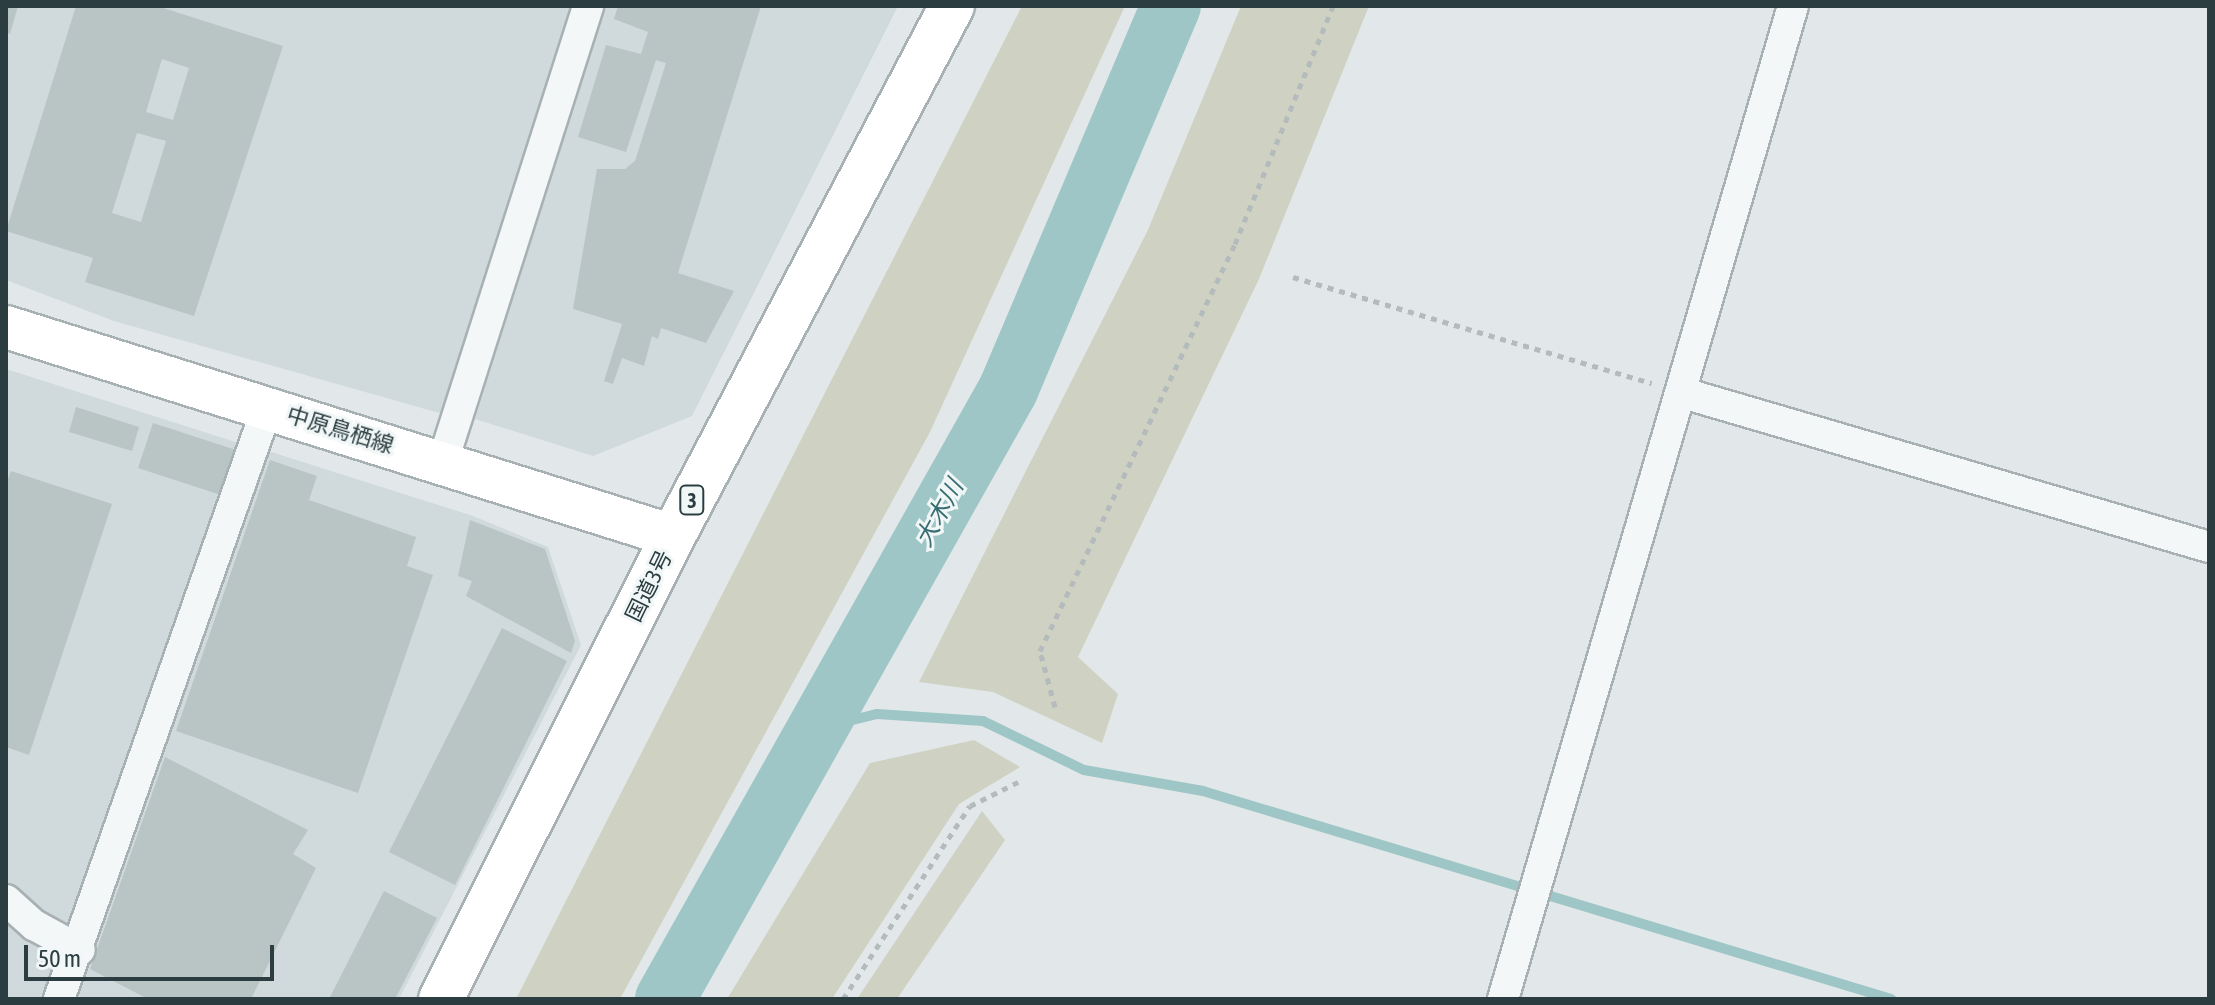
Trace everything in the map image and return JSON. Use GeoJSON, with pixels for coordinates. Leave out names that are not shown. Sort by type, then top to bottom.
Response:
{"type":"FeatureCollection","features":[{"type":"Feature","properties":{"kind":"highway","name":"国道3号"},"geometry":{"type":"LineString","coordinates":[[441,999],[673,536],[952,6]]}},
{"type":"Feature","properties":{"kind":"main road","name":"中原鳥栖線"},"geometry":{"type":"LineString","coordinates":[[6,327],[443,461],[673,536]]}},
{"type":"Feature","properties":{"kind":"street"},"geometry":{"type":"LineString","coordinates":[[443,461],[588,6]]}},
{"type":"Feature","properties":{"kind":"street"},"geometry":{"type":"LineString","coordinates":[[1503,999],[1683,393],[1793,6]]}},
{"type":"Feature","properties":{"kind":"street"},"geometry":{"type":"LineString","coordinates":[[1683,393],[2209,547]]}},
{"type":"Feature","properties":{"kind":"street"},"geometry":{"type":"LineString","coordinates":[[59,999],[80,950],[267,408]]}},
{"type":"Feature","properties":{"kind":"street"},"geometry":{"type":"LineString","coordinates":[[6,900],[34,925],[80,950]]}},
{"type":"Feature","properties":{"kind":"path"},"geometry":{"type":"LineString","coordinates":[[1055,707],[1040,651],[1235,244],[1333,6]]}},
{"type":"Feature","properties":{"kind":"path"},"geometry":{"type":"LineString","coordinates":[[1293,277],[1683,393]]}},
{"type":"Feature","properties":{"kind":"path"},"geometry":{"type":"LineString","coordinates":[[843,999],[970,806],[1020,781]]}},
{"type":"Feature","properties":{"kind":"shaded area"},"geometry":{"type":"Polygon","coordinates":[[[6,6],[571,6],[443,414],[114,321],[6,280],[6,6]]]}},
{"type":"Feature","properties":{"kind":"shaded area"},"geometry":{"type":"Polygon","coordinates":[[[605,6],[898,6],[692,416],[593,456],[475,419],[605,6]]]}},
{"type":"Feature","properties":{"kind":"shaded area"},"geometry":{"type":"Polygon","coordinates":[[[1022,6],[1125,6],[930,432],[620,999],[516,999],[1022,6]]]}},
{"type":"Feature","properties":{"kind":"shaded area"},"geometry":{"type":"Polygon","coordinates":[[[1241,6],[1369,6],[1259,279],[1078,657],[1118,694],[1102,743],[993,692],[919,682],[1147,232],[1241,6]]]}},
{"type":"Feature","properties":{"kind":"shaded area"},"geometry":{"type":"Polygon","coordinates":[[[6,369],[245,445],[79,926],[49,922],[6,887],[6,369]]]}},
{"type":"Feature","properties":{"kind":"shaded area"},"geometry":{"type":"Polygon","coordinates":[[[268,451],[473,516],[548,547],[581,645],[399,999],[74,999],[268,451]]]}},
{"type":"Feature","properties":{"kind":"shaded area"},"geometry":{"type":"Polygon","coordinates":[[[974,740],[1020,767],[959,804],[832,999],[727,999],[870,763],[974,740]]]}},
{"type":"Feature","properties":{"kind":"shaded area"},"geometry":{"type":"Polygon","coordinates":[[[982,811],[1005,840],[897,999],[857,999],[982,811]]]}},
{"type":"Feature","properties":{"kind":"shaded area"},"geometry":{"type":"Polygon","coordinates":[[[6,917],[58,964],[44,999],[6,999],[6,917]]]}},
{"type":"Feature","properties":{"kind":"building"},"geometry":{"type":"Polygon","coordinates":[[[6,6],[18,6],[10,34],[6,32],[6,6]]]}},
{"type":"Feature","properties":{"kind":"building"},"geometry":{"type":"Polygon","coordinates":[[[76,6],[157,6],[283,46],[194,316],[85,282],[93,258],[6,231],[76,6]],[[162,59],[146,112],[173,120],[189,68],[162,59]],[[137,133],[112,213],[141,222],[166,141],[137,133]]]}},
{"type":"Feature","properties":{"kind":"building"},"geometry":{"type":"Polygon","coordinates":[[[618,6],[761,6],[678,273],[734,291],[706,343],[661,328],[658,339],[652,336],[644,366],[622,358],[613,384],[604,381],[622,324],[573,309],[597,169],[625,169],[635,161],[666,63],[656,60],[626,152],[578,137],[606,45],[641,54],[648,32],[614,19],[618,6]]]}},
{"type":"Feature","properties":{"kind":"building"},"geometry":{"type":"Polygon","coordinates":[[[76,407],[139,427],[132,451],[69,432],[76,407]]]}},
{"type":"Feature","properties":{"kind":"building"},"geometry":{"type":"Polygon","coordinates":[[[153,423],[239,451],[224,496],[138,468],[153,423]]]}},
{"type":"Feature","properties":{"kind":"building"},"geometry":{"type":"Polygon","coordinates":[[[270,460],[317,476],[309,500],[416,537],[407,566],[433,575],[358,793],[176,731],[270,460]]]}},
{"type":"Feature","properties":{"kind":"building"},"geometry":{"type":"Polygon","coordinates":[[[11,471],[112,504],[29,755],[6,747],[6,485],[11,471]]]}},
{"type":"Feature","properties":{"kind":"building"},"geometry":{"type":"Polygon","coordinates":[[[470,520],[545,549],[575,641],[571,653],[466,596],[472,581],[458,576],[470,520]]]}},
{"type":"Feature","properties":{"kind":"building"},"geometry":{"type":"Polygon","coordinates":[[[502,628],[567,661],[455,885],[389,852],[502,628]]]}},
{"type":"Feature","properties":{"kind":"building"},"geometry":{"type":"Polygon","coordinates":[[[165,757],[308,830],[293,854],[316,868],[251,999],[148,999],[90,969],[165,757]]]}},
{"type":"Feature","properties":{"kind":"building"},"geometry":{"type":"Polygon","coordinates":[[[384,891],[437,918],[395,999],[329,999],[384,891]]]}},
{"type":"Feature","properties":{"kind":"waterway","name":"大木川"},"geometry":{"type":"LineString","coordinates":[[665,999],[1008,390],[1171,6]]}},
{"type":"Feature","properties":{"kind":"waterway"},"geometry":{"type":"LineString","coordinates":[[820,728],[877,714],[983,721],[1084,770],[1203,791],[1891,999]]}}]}
